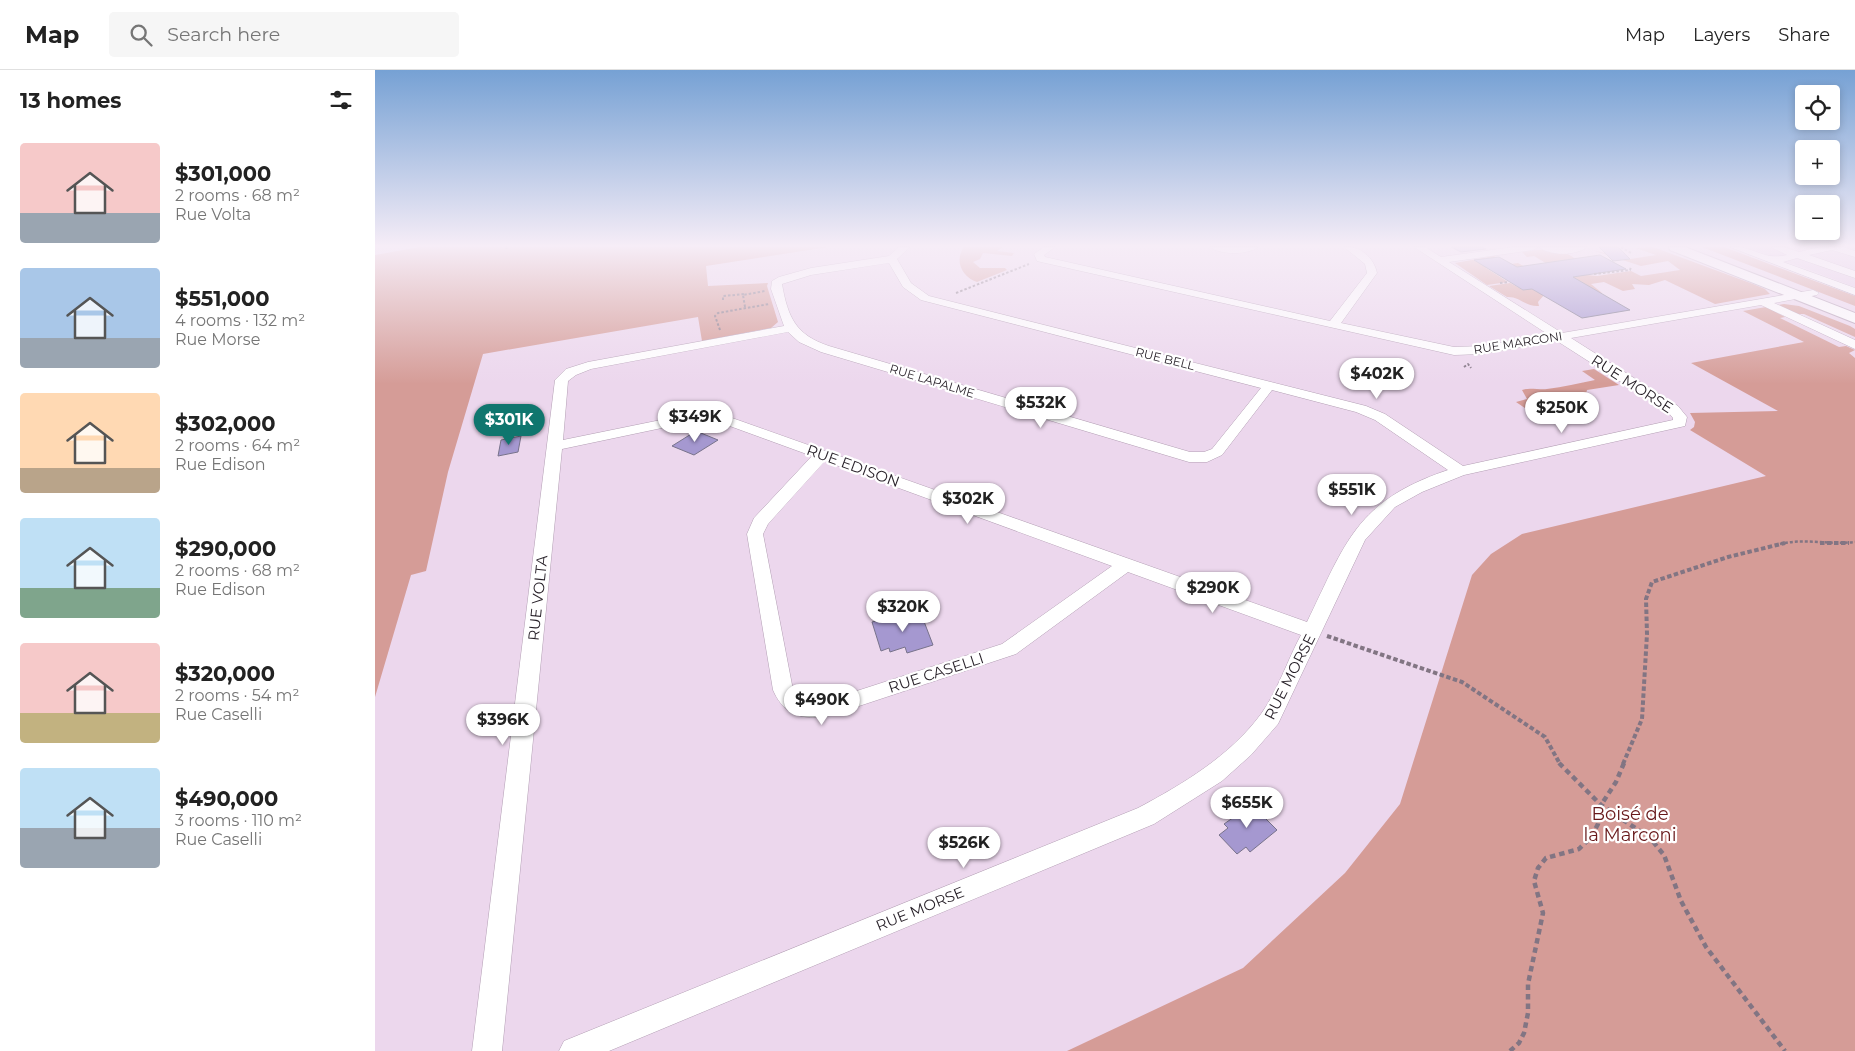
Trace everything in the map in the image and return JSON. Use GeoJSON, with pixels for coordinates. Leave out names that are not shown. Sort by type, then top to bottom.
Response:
{"type":"FeatureCollection","features":[{"type":"Feature","properties":{"kind":"main road"},"geometry":{"type":"LineString","coordinates":[[1803,293],[1855,309]]}},
{"type":"Feature","properties":{"kind":"main road"},"geometry":{"type":"LineString","coordinates":[[1803,293],[1855,318]]}},
{"type":"Feature","properties":{"kind":"street"},"geometry":{"type":"LineString","coordinates":[[779,293],[790,328]]}},
{"type":"Feature","properties":{"kind":"street","name":"RUE BELL"},"geometry":{"type":"LineString","coordinates":[[918,293],[935,301],[1376,415],[1460,471]]}},
{"type":"Feature","properties":{"kind":"street","name":"RUE MARCONI"},"geometry":{"type":"LineString","coordinates":[[1188,293],[1459,351],[1482,350],[1806,294]]}},
{"type":"Feature","properties":{"kind":"street"},"geometry":{"type":"LineString","coordinates":[[1333,325],[1357,293]]}},
{"type":"Feature","properties":{"kind":"street","name":"RUE MORSE"},"geometry":{"type":"LineString","coordinates":[[574,1051],[1146,816],[1171,803],[1217,774],[1258,734],[1275,710],[1320,634],[1357,538],[1365,526],[1385,507],[1429,480],[1460,471],[1679,423],[1680,417],[1673,409],[1491,293]]}},
{"type":"Feature","properties":{"kind":"street"},"geometry":{"type":"LineString","coordinates":[[1763,302],[1855,346]]}},
{"type":"Feature","properties":{"kind":"street","name":"RUE LAPALME"},"geometry":{"type":"LineString","coordinates":[[790,328],[800,339],[825,349],[1189,457],[1207,457],[1219,451],[1269,386]]}},
{"type":"Feature","properties":{"kind":"street","name":"RUE VOLTA"},"geometry":{"type":"LineString","coordinates":[[487,1051],[563,378],[571,372],[588,366],[790,328]]}},
{"type":"Feature","properties":{"kind":"street","name":"RUE EDISON"},"geometry":{"type":"LineString","coordinates":[[555,446],[695,417],[712,416],[1320,634]]}},
{"type":"Feature","properties":{"kind":"street","name":"RUE CASELLI"},"geometry":{"type":"LineString","coordinates":[[822,456],[760,522],[755,534],[783,690],[786,699],[799,707],[810,710],[835,706],[1009,648],[1125,564]]}},
{"type":"Feature","properties":{"kind":"path"},"geometry":{"type":"LineString","coordinates":[[723,300],[723,296],[755,293]]}},
{"type":"Feature","properties":{"kind":"path"},"geometry":{"type":"LineString","coordinates":[[953,295],[959,293]]}},
{"type":"Feature","properties":{"kind":"path"},"geometry":{"type":"LineString","coordinates":[[745,294],[743,296],[745,307]]}},
{"type":"Feature","properties":{"kind":"path"},"geometry":{"type":"LineString","coordinates":[[725,332],[718,330],[715,316],[718,313],[752,305],[773,304]]}},
{"type":"Feature","properties":{"kind":"path"},"geometry":{"type":"LineString","coordinates":[[1464,366],[1468,364],[1471,368]]}},
{"type":"Feature","properties":{"kind":"path"},"geometry":{"type":"LineString","coordinates":[[1509,1051],[1519,1044],[1529,1013],[1528,984],[1543,913],[1534,881],[1538,868],[1546,858],[1579,849],[1594,830],[1601,813],[1601,805],[1616,782],[1642,719],[1647,634],[1646,599],[1653,582],[1703,567],[1728,557],[1792,541],[1839,544],[1855,542]]}},
{"type":"Feature","properties":{"kind":"path"},"geometry":{"type":"LineString","coordinates":[[1320,634],[1462,682],[1545,737],[1561,766],[1601,805],[1650,838],[1664,854],[1681,901],[1706,947],[1785,1051]]}},
{"type":"Feature","properties":{"kind":"green space"},"geometry":{"type":"Polygon","coordinates":[[[375,293],[769,293],[778,322],[771,328],[702,341],[698,317],[483,354],[448,472],[426,571],[411,575],[375,697],[375,293]]]}},
{"type":"Feature","properties":{"kind":"green space"},"geometry":{"type":"Polygon","coordinates":[[[1500,293],[1602,293],[1544,295],[1538,302],[1539,306],[1507,297],[1500,293]]]}},
{"type":"Feature","properties":{"kind":"green space"},"geometry":{"type":"Polygon","coordinates":[[[1692,293],[1770,294],[1715,304],[1692,293]]]}},
{"type":"Feature","properties":{"kind":"green space"},"geometry":{"type":"Polygon","coordinates":[[[1821,293],[1846,293],[1855,296],[1855,306],[1821,293]]]}},
{"type":"Feature","properties":{"kind":"green space"},"geometry":{"type":"Polygon","coordinates":[[[1778,305],[1799,306],[1850,326],[1855,329],[1855,337],[1804,314],[1798,314],[1778,305]]]}},
{"type":"Feature","properties":{"kind":"green space","name":"Boisé de la Marconi"},"geometry":{"type":"Polygon","coordinates":[[[1766,307],[1785,317],[1780,318],[1839,347],[1846,346],[1855,350],[1849,353],[1855,358],[1855,1051],[1067,1051],[1243,968],[1345,873],[1400,804],[1472,575],[1491,554],[1522,534],[1766,476],[1690,430],[1694,427],[1695,422],[1690,413],[1778,411],[1691,363],[1804,342],[1743,311],[1766,307]]]}},
{"type":"Feature","properties":{"kind":"green space"},"geometry":{"type":"Polygon","coordinates":[[[1594,369],[1619,385],[1587,390],[1586,394],[1559,400],[1567,406],[1531,412],[1516,402],[1527,399],[1522,390],[1525,389],[1547,389],[1595,380],[1582,371],[1594,369]]]}},
{"type":"Feature","properties":{"kind":"building"},"geometry":{"type":"Polygon","coordinates":[[[1539,293],[1600,293],[1630,310],[1582,318],[1539,293]]]}},
{"type":"Feature","properties":{"kind":"building"},"geometry":{"type":"Polygon","coordinates":[[[696,431],[718,440],[694,455],[672,446],[696,431]]]}},
{"type":"Feature","properties":{"kind":"building"},"geometry":{"type":"Polygon","coordinates":[[[521,436],[518,452],[498,456],[501,440],[521,436]]]}},
{"type":"Feature","properties":{"kind":"building"},"geometry":{"type":"Polygon","coordinates":[[[920,611],[933,645],[907,653],[905,647],[890,652],[889,648],[881,651],[872,622],[889,617],[890,620],[920,611]]]}},
{"type":"Feature","properties":{"kind":"building"},"geometry":{"type":"Polygon","coordinates":[[[1247,802],[1277,830],[1250,852],[1246,847],[1237,854],[1219,835],[1228,828],[1224,824],[1234,817],[1232,814],[1247,802]]]}}]}
